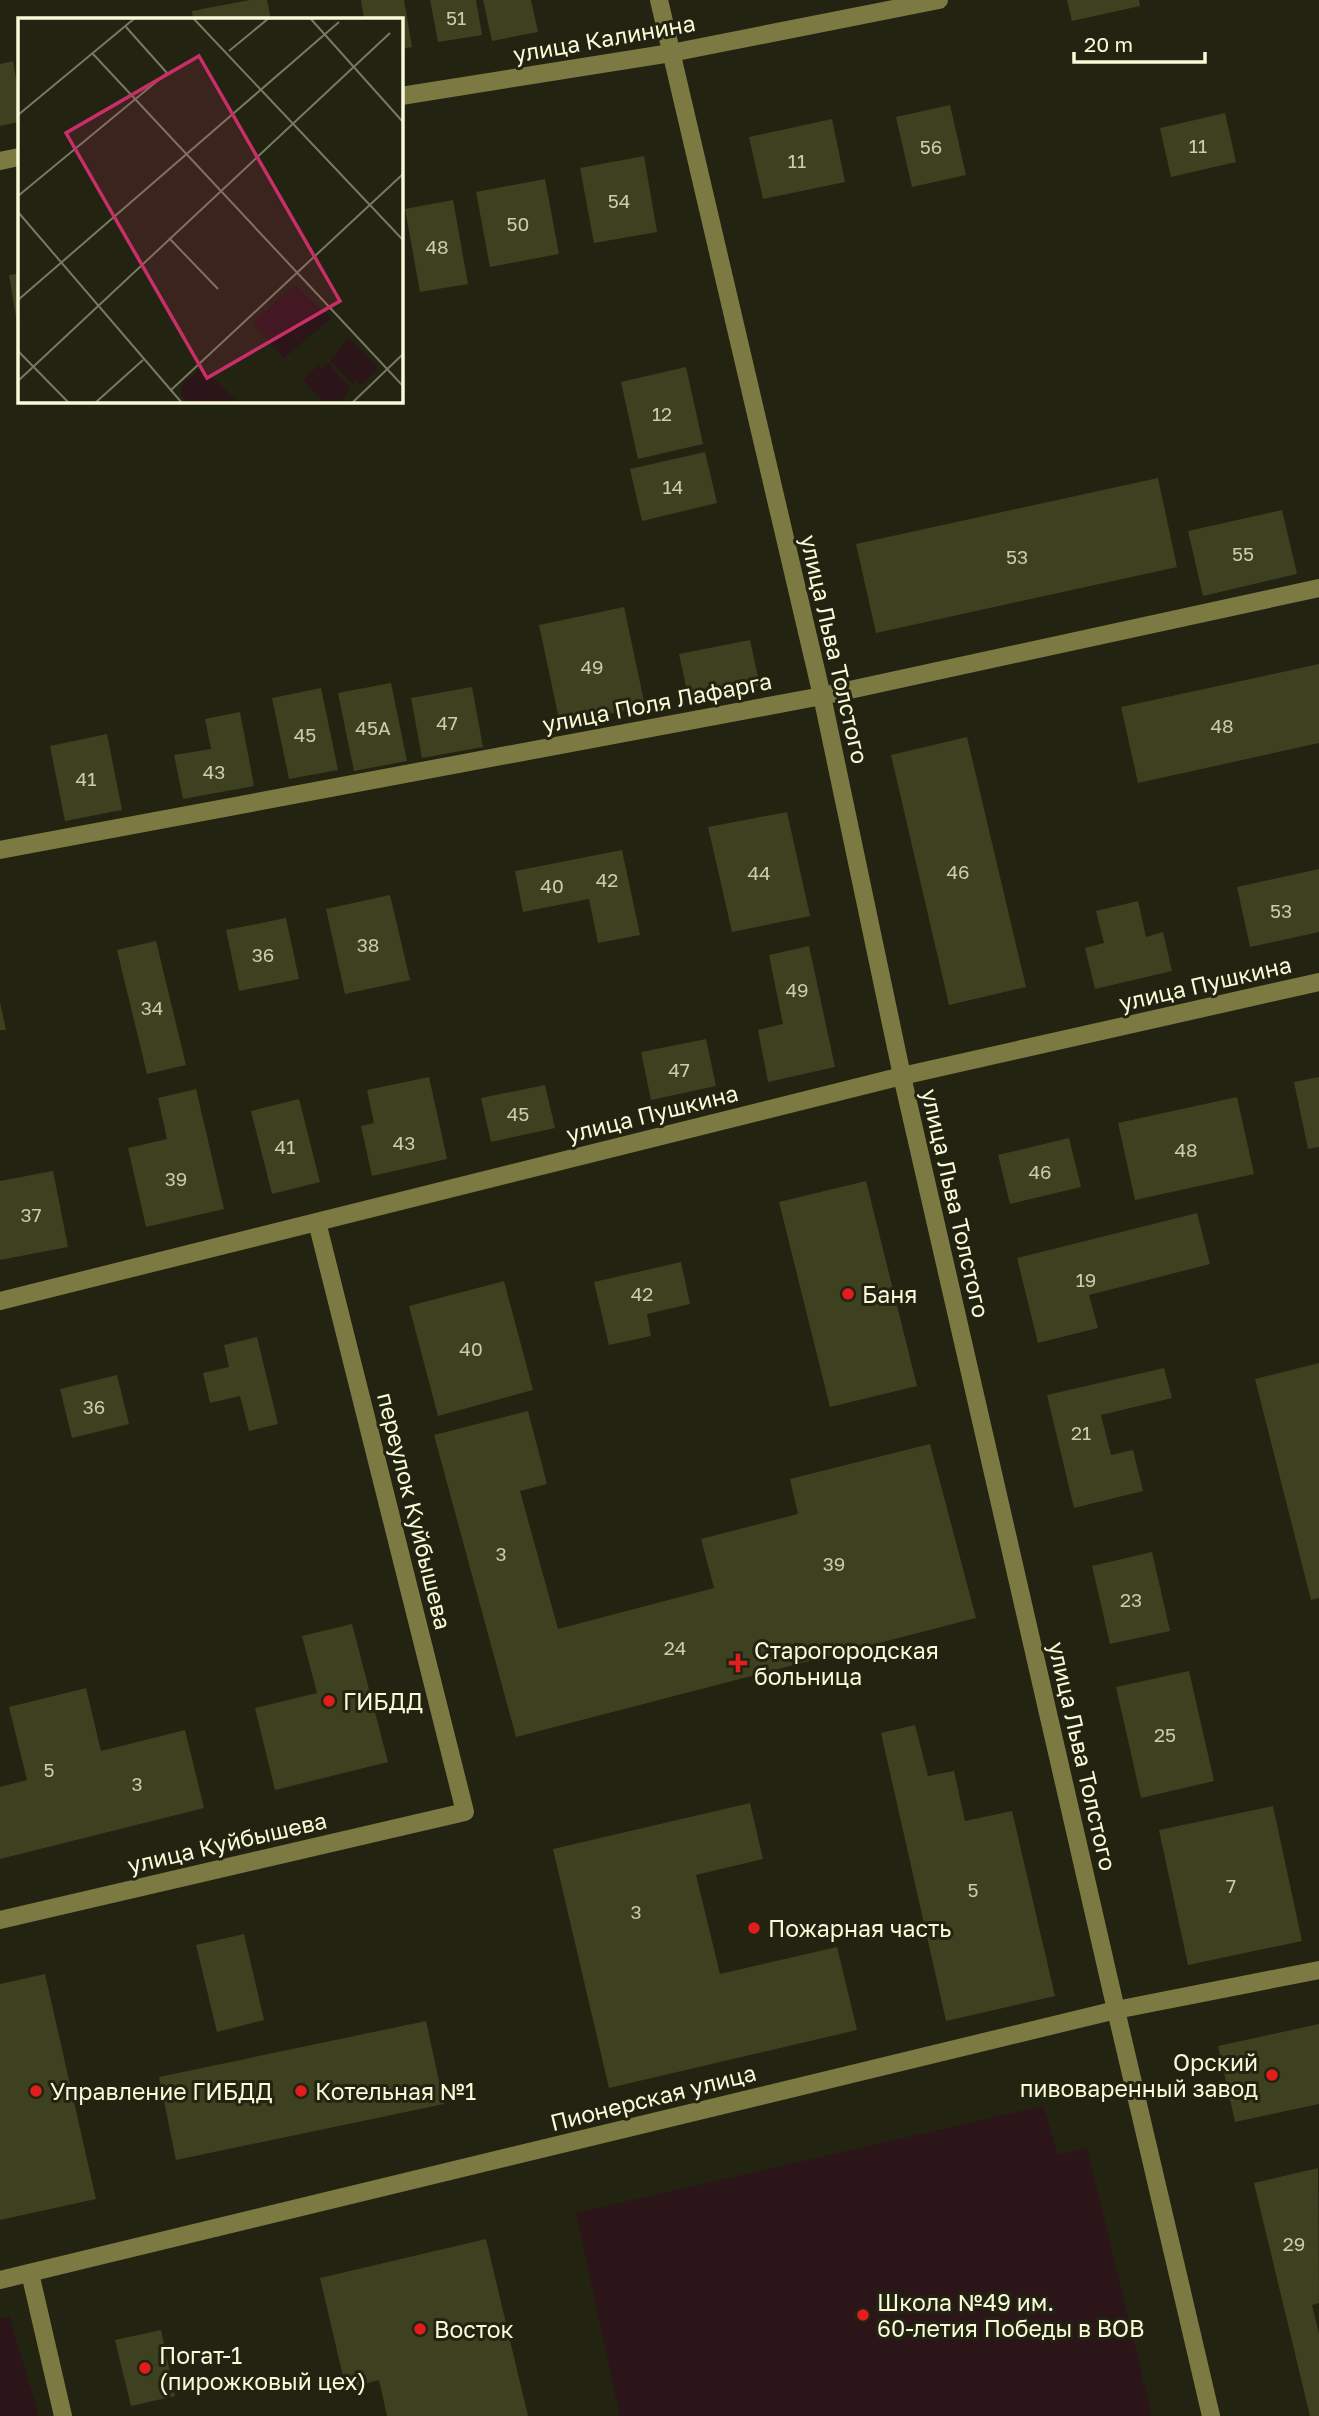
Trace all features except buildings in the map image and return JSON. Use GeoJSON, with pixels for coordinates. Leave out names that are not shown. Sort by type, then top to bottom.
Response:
{"type":"FeatureCollection","features":[{"type":"Feature","properties":{"kind":"street","name":"улица Льва Толстого"},"geometry":{"type":"LineString","coordinates":[[659,0],[822,696],[902,1076],[1211,2416]]}},
{"type":"Feature","properties":{"kind":"street","name":"улица Калинина"},"geometry":{"type":"LineString","coordinates":[[402,96],[671,52],[939,0]]}},
{"type":"Feature","properties":{"kind":"street"},"geometry":{"type":"LineString","coordinates":[[0,160],[18,158]]}},
{"type":"Feature","properties":{"kind":"street","name":"улица Поля Лафарга"},"geometry":{"type":"LineString","coordinates":[[0,850],[822,696],[1319,588]]}},
{"type":"Feature","properties":{"kind":"street","name":"улица Пушкина"},"geometry":{"type":"LineString","coordinates":[[0,1301],[902,1076],[1319,982]]}},
{"type":"Feature","properties":{"kind":"street","name":"переулок Куйбышева"},"geometry":{"type":"LineString","coordinates":[[317,1222],[465,1812]]}},
{"type":"Feature","properties":{"kind":"street","name":"улица Куйбышева"},"geometry":{"type":"LineString","coordinates":[[0,1920],[465,1812]]}},
{"type":"Feature","properties":{"kind":"street","name":"Пионерская улица"},"geometry":{"type":"LineString","coordinates":[[0,2280],[1116,2010],[1319,1970]]}},
{"type":"Feature","properties":{"kind":"street"},"geometry":{"type":"LineString","coordinates":[[30,2273],[62,2416]]}},
{"type":"Feature","properties":{"kind":"shaded area","name":"Школа №49 им. 60-летия Победы в ВОВ"},"geometry":{"type":"Polygon","coordinates":[[[1043,2106],[1058,2155],[1087,2148],[1152,2416],[620,2416],[576,2213],[1043,2106]]]}},
{"type":"Feature","properties":{"kind":"shaded area"},"geometry":{"type":"Polygon","coordinates":[[[9,2316],[39,2416],[0,2416],[0,2319],[9,2316]]]}},
{"type":"Feature","properties":{"kind":"place","name":"Баня"},"geometry":{"type":"Point","coordinates":[848,1294]}},
{"type":"Feature","properties":{"kind":"place","name":"Старогородская больница"},"geometry":{"type":"Point","coordinates":[738,1663]}},
{"type":"Feature","properties":{"kind":"place","name":"ГИБДД"},"geometry":{"type":"Point","coordinates":[329,1701]}},
{"type":"Feature","properties":{"kind":"place","name":"Пожарная часть"},"geometry":{"type":"Point","coordinates":[754,1928]}},
{"type":"Feature","properties":{"kind":"place","name":"Орский пивоваренный завод"},"geometry":{"type":"Point","coordinates":[1272,2075]}},
{"type":"Feature","properties":{"kind":"place","name":"Управление ГИБДД"},"geometry":{"type":"Point","coordinates":[36,2091]}},
{"type":"Feature","properties":{"kind":"place","name":"Котельная №1"},"geometry":{"type":"Point","coordinates":[301,2091]}},
{"type":"Feature","properties":{"kind":"place","name":"Школа №49 им. 60-летия Победы в ВОВ"},"geometry":{"type":"Point","coordinates":[863,2315]}},
{"type":"Feature","properties":{"kind":"place","name":"Восток"},"geometry":{"type":"Point","coordinates":[420,2329]}},
{"type":"Feature","properties":{"kind":"place","name":"Погат-1 (пирожковый цех)"},"geometry":{"type":"Point","coordinates":[145,2368]}}]}
